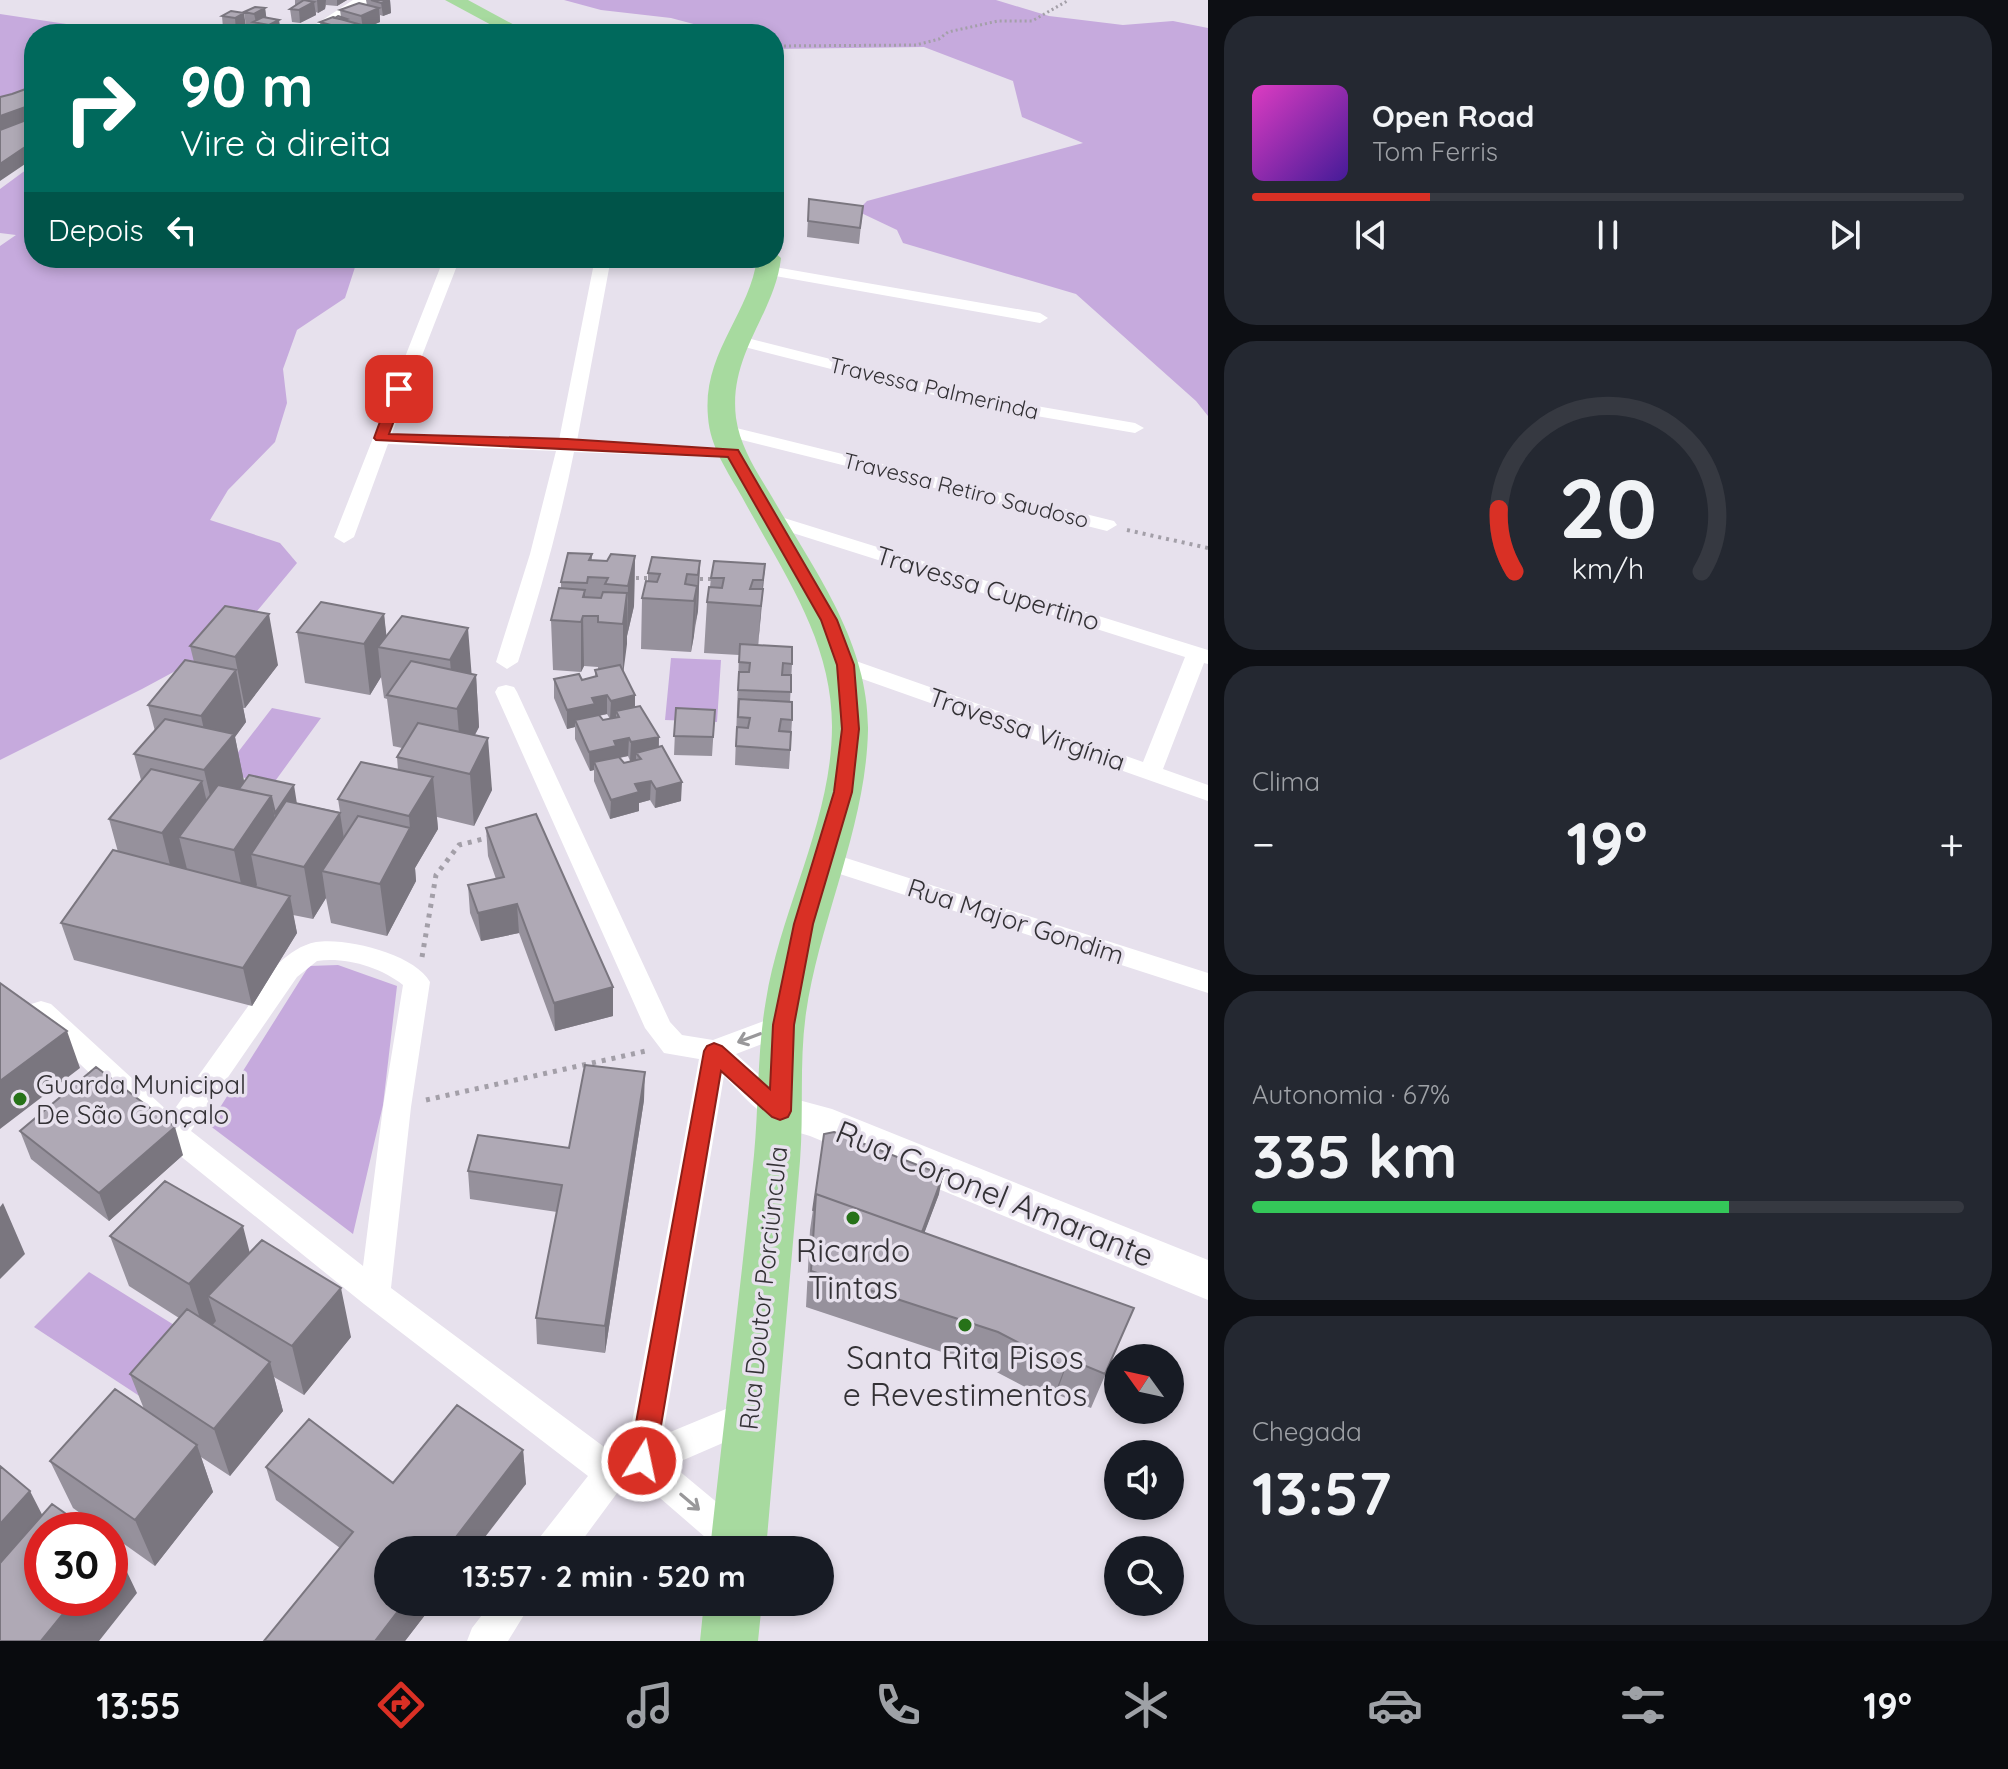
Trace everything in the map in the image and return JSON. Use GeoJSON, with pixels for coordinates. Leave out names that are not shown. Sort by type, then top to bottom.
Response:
{"type":"FeatureCollection","features":[{"type":"Feature","properties":{"kind":"main road"},"geometry":{"type":"LineString","coordinates":[[325,24],[364,0]]}},
{"type":"Feature","properties":{"kind":"main road"},"geometry":{"type":"LineString","coordinates":[[454,0],[502,24]]}},
{"type":"Feature","properties":{"kind":"main road","name":"Rua Doutor Porciúncula"},"geometry":{"type":"LineString","coordinates":[[739,1536],[780,1111],[783,1025],[803,924],[843,792],[851,729],[845,665],[829,620],[768,519],[728,442],[723,394],[735,340],[768,268]]}},
{"type":"Feature","properties":{"kind":"main road","name":"Rua Coronel Amarante"},"geometry":{"type":"LineString","coordinates":[[780,1111],[818,1121],[1208,1280]]}},
{"type":"Feature","properties":{"kind":"main road"},"geometry":{"type":"LineString","coordinates":[[729,1641],[732,1616]]}},
{"type":"Feature","properties":{"kind":"street"},"geometry":{"type":"LineString","coordinates":[[344,537],[448,268]]}},
{"type":"Feature","properties":{"kind":"street"},"geometry":{"type":"LineString","coordinates":[[507,662],[535,576],[567,443],[601,268]]}},
{"type":"Feature","properties":{"kind":"street"},"geometry":{"type":"LineString","coordinates":[[784,268],[1040,318]]}},
{"type":"Feature","properties":{"kind":"street","name":"Travessa Palmerinda"},"geometry":{"type":"LineString","coordinates":[[735,340],[973,400],[1135,428]]}},
{"type":"Feature","properties":{"kind":"street","name":"Travessa Retiro Saudoso"},"geometry":{"type":"LineString","coordinates":[[381,438],[567,443],[728,442],[1107,525]]}},
{"type":"Feature","properties":{"kind":"street","name":"Travessa Cupertino"},"geometry":{"type":"LineString","coordinates":[[768,519],[1202,655]]}},
{"type":"Feature","properties":{"kind":"street"},"geometry":{"type":"LineString","coordinates":[[1150,772],[1202,655]]}},
{"type":"Feature","properties":{"kind":"street","name":"Travessa Virgínia"},"geometry":{"type":"LineString","coordinates":[[845,665],[1208,793]]}},
{"type":"Feature","properties":{"kind":"street"},"geometry":{"type":"LineString","coordinates":[[506,692],[659,1028],[674,1045],[714,1051],[783,1025]]}},
{"type":"Feature","properties":{"kind":"street","name":"Rua Major Gondim"},"geometry":{"type":"LineString","coordinates":[[824,860],[1208,983]]}},
{"type":"Feature","properties":{"kind":"street"},"geometry":{"type":"LineString","coordinates":[[173,1134],[288,970],[300,959],[316,951],[354,953],[399,968],[417,982],[397,1107],[375,1294]]}},
{"type":"Feature","properties":{"kind":"street"},"geometry":{"type":"LineString","coordinates":[[41,1011],[173,1134],[375,1294],[724,1536]]}},
{"type":"Feature","properties":{"kind":"street"},"geometry":{"type":"LineString","coordinates":[[714,1051],[780,1111]]}},
{"type":"Feature","properties":{"kind":"street"},"geometry":{"type":"LineString","coordinates":[[626,1467],[714,1051]]}},
{"type":"Feature","properties":{"kind":"street"},"geometry":{"type":"LineString","coordinates":[[565,1536],[626,1467],[750,1415]]}},
{"type":"Feature","properties":{"kind":"street"},"geometry":{"type":"LineString","coordinates":[[485,1641],[504,1616]]}},
{"type":"Feature","properties":{"kind":"path"},"geometry":{"type":"LineString","coordinates":[[784,46],[916,45],[939,39],[948,32],[998,21],[1032,21],[1069,0]]}},
{"type":"Feature","properties":{"kind":"path","name":"Travessa Retiro Saudoso"},"geometry":{"type":"LineString","coordinates":[[1107,525],[1208,548]]}},
{"type":"Feature","properties":{"kind":"path"},"geometry":{"type":"LineString","coordinates":[[624,578],[669,578]]}},
{"type":"Feature","properties":{"kind":"path"},"geometry":{"type":"LineString","coordinates":[[684,579],[729,580]]}},
{"type":"Feature","properties":{"kind":"path"},"geometry":{"type":"LineString","coordinates":[[417,982],[436,875],[459,845],[503,833]]}},
{"type":"Feature","properties":{"kind":"path"},"geometry":{"type":"LineString","coordinates":[[397,1107],[674,1045]]}},
{"type":"Feature","properties":{"kind":"shaded area"},"geometry":{"type":"Polygon","coordinates":[[[564,0],[996,0],[1049,16],[1123,25],[1173,21],[1208,28],[1208,416],[1196,401],[1076,294],[903,243],[897,230],[857,211],[867,201],[1083,143],[1022,117],[1013,81],[924,47],[784,49],[784,24],[694,24],[671,18],[601,10],[564,0]]]}},
{"type":"Feature","properties":{"kind":"shaded area"},"geometry":{"type":"Polygon","coordinates":[[[0,14],[66,24],[24,24],[24,100],[0,110],[0,14]]]}},
{"type":"Feature","properties":{"kind":"shaded area"},"geometry":{"type":"Polygon","coordinates":[[[24,171],[24,268],[355,268],[345,298],[297,330],[283,369],[287,403],[275,442],[228,490],[210,520],[280,543],[297,563],[233,640],[0,760],[0,246],[16,235],[0,233],[0,189],[24,171]]]}},
{"type":"Feature","properties":{"kind":"shaded area"},"geometry":{"type":"Polygon","coordinates":[[[671,658],[721,660],[717,722],[665,720],[671,658]]]}},
{"type":"Feature","properties":{"kind":"shaded area"},"geometry":{"type":"Polygon","coordinates":[[[272,708],[321,718],[273,784],[222,773],[272,708]]]}},
{"type":"Feature","properties":{"kind":"shaded area"},"geometry":{"type":"Polygon","coordinates":[[[338,965],[397,986],[383,1105],[353,1234],[209,1125],[309,966],[338,965]]]}},
{"type":"Feature","properties":{"kind":"shaded area"},"geometry":{"type":"Polygon","coordinates":[[[89,1272],[195,1338],[144,1399],[34,1327],[89,1272]]]}},
{"type":"Feature","properties":{"kind":"building"},"geometry":{"type":"Polygon","coordinates":[[[304,0],[314,2],[299,10],[290,9],[304,0]]]}},
{"type":"Feature","properties":{"kind":"building"},"geometry":{"type":"Polygon","coordinates":[[[359,3],[379,8],[361,16],[340,10],[359,3]]]}},
{"type":"Feature","properties":{"kind":"building"},"geometry":{"type":"Polygon","coordinates":[[[255,7],[265,8],[254,14],[244,12],[255,7]]]}},
{"type":"Feature","properties":{"kind":"building"},"geometry":{"type":"Polygon","coordinates":[[[231,11],[244,13],[235,18],[222,16],[231,11]]]}},
{"type":"Feature","properties":{"kind":"building"},"geometry":{"type":"Polygon","coordinates":[[[263,17],[279,20],[271,24],[253,22],[263,17]]]}},
{"type":"Feature","properties":{"kind":"building"},"geometry":{"type":"Polygon","coordinates":[[[333,17],[358,24],[327,24],[320,22],[333,17]]]}},
{"type":"Feature","properties":{"kind":"building"},"geometry":{"type":"Polygon","coordinates":[[[24,90],[24,108],[0,116],[0,97],[24,90]]]}},
{"type":"Feature","properties":{"kind":"building"},"geometry":{"type":"Polygon","coordinates":[[[24,121],[24,148],[0,164],[0,130],[24,121]]]}},
{"type":"Feature","properties":{"kind":"building"},"geometry":{"type":"Polygon","coordinates":[[[809,199],[863,206],[860,228],[808,221],[809,199]]]}},
{"type":"Feature","properties":{"kind":"building"},"geometry":{"type":"Polygon","coordinates":[[[568,553],[592,554],[589,560],[607,561],[611,554],[635,556],[628,586],[605,584],[608,578],[588,577],[587,583],[561,582],[568,553]]]}},
{"type":"Feature","properties":{"kind":"building"},"geometry":{"type":"Polygon","coordinates":[[[652,557],[700,561],[698,575],[687,574],[685,584],[697,586],[694,601],[642,598],[646,581],[657,582],[660,574],[648,573],[652,557]]]}},
{"type":"Feature","properties":{"kind":"building"},"geometry":{"type":"Polygon","coordinates":[[[714,561],[765,564],[763,580],[753,580],[750,589],[763,589],[761,606],[707,602],[709,587],[722,588],[724,578],[711,578],[714,561]]]}},
{"type":"Feature","properties":{"kind":"building"},"geometry":{"type":"Polygon","coordinates":[[[559,588],[585,590],[583,597],[601,598],[603,592],[627,593],[623,624],[598,622],[598,616],[583,616],[581,622],[551,620],[559,588]]]}},
{"type":"Feature","properties":{"kind":"building"},"geometry":{"type":"Polygon","coordinates":[[[321,602],[384,614],[364,644],[297,632],[321,602]]]}},
{"type":"Feature","properties":{"kind":"building"},"geometry":{"type":"Polygon","coordinates":[[[225,606],[269,614],[235,657],[190,646],[225,606]]]}},
{"type":"Feature","properties":{"kind":"building"},"geometry":{"type":"Polygon","coordinates":[[[402,616],[468,628],[450,660],[378,647],[402,616]]]}},
{"type":"Feature","properties":{"kind":"building"},"geometry":{"type":"Polygon","coordinates":[[[740,644],[792,647],[792,664],[783,663],[782,675],[791,675],[791,692],[738,690],[739,672],[749,672],[750,663],[739,662],[740,644]]]}},
{"type":"Feature","properties":{"kind":"building"},"geometry":{"type":"Polygon","coordinates":[[[185,660],[236,670],[201,716],[148,705],[185,660]]]}},
{"type":"Feature","properties":{"kind":"building"},"geometry":{"type":"Polygon","coordinates":[[[411,661],[476,675],[457,709],[387,695],[411,661]]]}},
{"type":"Feature","properties":{"kind":"building"},"geometry":{"type":"Polygon","coordinates":[[[620,665],[635,695],[611,701],[607,695],[592,698],[595,704],[567,710],[554,679],[579,674],[582,680],[597,676],[595,670],[620,665]]]}},
{"type":"Feature","properties":{"kind":"building"},"geometry":{"type":"Polygon","coordinates":[[[739,699],[792,702],[792,720],[781,719],[779,731],[791,732],[790,750],[736,746],[737,727],[748,728],[750,718],[738,717],[739,699]]]}},
{"type":"Feature","properties":{"kind":"building"},"geometry":{"type":"Polygon","coordinates":[[[640,706],[659,737],[631,742],[629,738],[614,741],[616,746],[589,752],[575,720],[599,715],[603,720],[619,717],[616,711],[640,706]]]}},
{"type":"Feature","properties":{"kind":"building"},"geometry":{"type":"Polygon","coordinates":[[[676,708],[715,710],[713,737],[674,736],[676,708]]]}},
{"type":"Feature","properties":{"kind":"building"},"geometry":{"type":"Polygon","coordinates":[[[165,719],[234,734],[204,770],[134,754],[165,719]]]}},
{"type":"Feature","properties":{"kind":"building"},"geometry":{"type":"Polygon","coordinates":[[[418,723],[488,738],[470,774],[397,757],[418,723]]]}},
{"type":"Feature","properties":{"kind":"building"},"geometry":{"type":"Polygon","coordinates":[[[662,746],[682,782],[656,789],[651,781],[635,784],[639,792],[611,800],[594,762],[619,757],[624,763],[641,759],[636,753],[662,746]]]}},
{"type":"Feature","properties":{"kind":"building"},"geometry":{"type":"Polygon","coordinates":[[[361,762],[433,777],[409,816],[338,799],[361,762]]]}},
{"type":"Feature","properties":{"kind":"building"},"geometry":{"type":"Polygon","coordinates":[[[151,769],[202,781],[162,833],[109,819],[151,769]]]}},
{"type":"Feature","properties":{"kind":"building"},"geometry":{"type":"Polygon","coordinates":[[[249,775],[294,785],[275,813],[271,796],[239,789],[249,775]]]}},
{"type":"Feature","properties":{"kind":"building"},"geometry":{"type":"Polygon","coordinates":[[[218,785],[271,796],[234,850],[179,837],[218,785]]]}},
{"type":"Feature","properties":{"kind":"building"},"geometry":{"type":"Polygon","coordinates":[[[286,801],[340,813],[304,867],[251,854],[286,801]]]}},
{"type":"Feature","properties":{"kind":"building"},"geometry":{"type":"Polygon","coordinates":[[[536,814],[613,987],[554,1003],[517,904],[478,913],[468,885],[504,877],[486,828],[536,814]]]}},
{"type":"Feature","properties":{"kind":"building"},"geometry":{"type":"Polygon","coordinates":[[[358,816],[410,828],[380,884],[322,871],[358,816]]]}},
{"type":"Feature","properties":{"kind":"building"},"geometry":{"type":"Polygon","coordinates":[[[113,850],[290,896],[243,968],[61,923],[113,850]]]}},
{"type":"Feature","properties":{"kind":"building"},"geometry":{"type":"Polygon","coordinates":[[[0,983],[67,1031],[0,1081],[0,983]]]}},
{"type":"Feature","properties":{"kind":"building"},"geometry":{"type":"Polygon","coordinates":[[[585,1065],[645,1072],[605,1326],[536,1318],[562,1185],[468,1171],[478,1135],[569,1148],[585,1065]]]}},
{"type":"Feature","properties":{"kind":"building"},"geometry":{"type":"Polygon","coordinates":[[[96,1067],[175,1127],[99,1193],[20,1131],[96,1067]]]}},
{"type":"Feature","properties":{"kind":"building"},"geometry":{"type":"Polygon","coordinates":[[[834,1132],[943,1175],[922,1232],[816,1194],[813,1211],[824,1134],[834,1132]]]}},
{"type":"Feature","properties":{"kind":"building"},"geometry":{"type":"Polygon","coordinates":[[[165,1181],[243,1226],[189,1284],[110,1236],[165,1181]]]}},
{"type":"Feature","properties":{"kind":"building"},"geometry":{"type":"Polygon","coordinates":[[[816,1194],[1134,1308],[1118,1344],[1104,1344],[1104,1374],[1069,1359],[1065,1367],[998,1332],[811,1271],[816,1194]]]}},
{"type":"Feature","properties":{"kind":"building"},"geometry":{"type":"Polygon","coordinates":[[[262,1240],[341,1288],[292,1346],[208,1296],[262,1240]]]}},
{"type":"Feature","properties":{"kind":"building"},"geometry":{"type":"Polygon","coordinates":[[[187,1309],[270,1362],[214,1429],[130,1374],[187,1309]]]}},
{"type":"Feature","properties":{"kind":"building"},"geometry":{"type":"Polygon","coordinates":[[[115,1389],[197,1445],[135,1520],[128,1512],[123,1512],[50,1461],[115,1389]]]}},
{"type":"Feature","properties":{"kind":"building"},"geometry":{"type":"Polygon","coordinates":[[[457,1405],[523,1450],[457,1536],[374,1536],[374,1616],[394,1616],[375,1641],[264,1641],[353,1532],[266,1467],[309,1419],[393,1483],[457,1405]]]}},
{"type":"Feature","properties":{"kind":"building"},"geometry":{"type":"Polygon","coordinates":[[[0,1466],[30,1491],[0,1524],[0,1466]]]}},
{"type":"Feature","properties":{"kind":"building"},"geometry":{"type":"Polygon","coordinates":[[[52,1504],[63,1512],[45,1512],[52,1504]]]}},
{"type":"Feature","properties":{"kind":"building"},"geometry":{"type":"Polygon","coordinates":[[[24,1536],[24,1616],[61,1616],[41,1641],[0,1641],[0,1563],[24,1536]]]}},
{"type":"Feature","properties":{"kind":"place","name":"Guarda Municipal De São Gonçalo"},"geometry":{"type":"Point","coordinates":[20,1099]}},
{"type":"Feature","properties":{"kind":"place","name":"Ricardo Tintas"},"geometry":{"type":"Point","coordinates":[853,1218]}},
{"type":"Feature","properties":{"kind":"place","name":"Santa Rita Pisos e Revestimentos"},"geometry":{"type":"Point","coordinates":[965,1325]}},
{"type":"Feature","properties":{"kind":"route"},"geometry":{"type":"LineString","coordinates":[[399,389],[381,438],[567,443],[733,453],[768,519],[829,620],[845,665],[851,729],[843,792],[803,924],[783,1025],[780,1111],[714,1051],[642,1461]]}}]}
